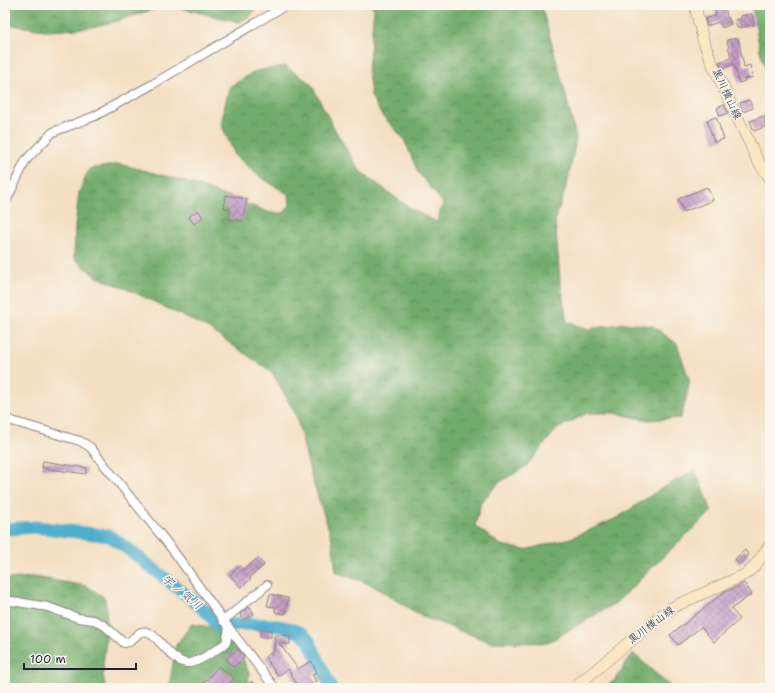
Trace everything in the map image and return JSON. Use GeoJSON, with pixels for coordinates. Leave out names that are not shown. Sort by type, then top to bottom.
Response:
{"type":"FeatureCollection","features":[{"type":"Feature","properties":{"kind":"main road","name":"黒川横山線"},"geometry":{"type":"LineString","coordinates":[[695,5],[703,40],[713,65],[756,157],[770,178]]}},
{"type":"Feature","properties":{"kind":"main road","name":"黒川横山線"},"geometry":{"type":"LineString","coordinates":[[576,688],[581,682],[673,607],[744,575],[754,567],[770,545]]}},
{"type":"Feature","properties":{"kind":"street"},"geometry":{"type":"LineString","coordinates":[[5,188],[26,160],[53,132],[95,116],[153,84],[286,5]]}},
{"type":"Feature","properties":{"kind":"street"},"geometry":{"type":"LineString","coordinates":[[5,203],[21,168]]}},
{"type":"Feature","properties":{"kind":"street"},"geometry":{"type":"LineString","coordinates":[[5,419],[80,441],[90,447],[172,549],[223,621],[275,688]]}},
{"type":"Feature","properties":{"kind":"street"},"geometry":{"type":"LineString","coordinates":[[223,621],[267,585]]}},
{"type":"Feature","properties":{"kind":"street"},"geometry":{"type":"LineString","coordinates":[[5,600],[48,607],[78,618],[94,620],[105,626],[124,642],[130,642],[139,633],[144,632],[152,634],[178,662],[188,663],[202,658],[226,643],[229,628]]}},
{"type":"Feature","properties":{"kind":"green space"},"geometry":{"type":"Polygon","coordinates":[[[5,5],[257,5],[251,16],[239,22],[166,6],[114,22],[87,28],[50,31],[5,24],[5,5]]]}},
{"type":"Feature","properties":{"kind":"green space"},"geometry":{"type":"Polygon","coordinates":[[[370,5],[541,5],[576,137],[568,181],[555,219],[560,281],[567,322],[589,329],[625,323],[653,326],[677,344],[690,382],[681,418],[647,420],[614,413],[587,413],[557,429],[526,466],[500,482],[481,502],[475,526],[501,545],[525,550],[571,538],[617,518],[659,490],[695,470],[712,511],[617,602],[547,643],[490,642],[421,616],[372,585],[336,572],[332,539],[312,479],[296,415],[272,372],[209,329],[134,292],[95,276],[74,258],[75,227],[79,192],[89,169],[120,164],[184,181],[271,213],[284,213],[290,205],[289,195],[256,174],[235,155],[221,124],[229,87],[256,71],[285,66],[311,84],[335,130],[360,171],[411,209],[437,222],[443,203],[418,172],[404,139],[381,114],[371,96],[368,71],[374,9],[370,5]]]}},
{"type":"Feature","properties":{"kind":"green space"},"geometry":{"type":"Polygon","coordinates":[[[752,5],[770,5],[770,83],[760,51],[752,5]]]}},
{"type":"Feature","properties":{"kind":"green space"},"geometry":{"type":"Polygon","coordinates":[[[35,577],[87,586],[105,598],[107,628],[103,676],[106,688],[5,688],[5,579],[35,577]]]}},
{"type":"Feature","properties":{"kind":"green space"},"geometry":{"type":"Polygon","coordinates":[[[192,624],[210,627],[237,645],[249,673],[248,688],[169,688],[176,645],[192,624]]]}},
{"type":"Feature","properties":{"kind":"green space"},"geometry":{"type":"Polygon","coordinates":[[[633,653],[672,688],[602,688],[614,681],[633,653]]]}},
{"type":"Feature","properties":{"kind":"building"},"geometry":{"type":"Polygon","coordinates":[[[714,5],[725,5],[727,18],[728,17],[731,24],[722,28],[719,22],[707,26],[705,19],[716,15],[714,5]]]}},
{"type":"Feature","properties":{"kind":"building"},"geometry":{"type":"Polygon","coordinates":[[[752,14],[754,25],[737,28],[735,20],[741,19],[740,16],[752,14]]]}},
{"type":"Feature","properties":{"kind":"building"},"geometry":{"type":"Polygon","coordinates":[[[738,38],[744,67],[750,65],[753,77],[744,79],[745,81],[739,83],[734,64],[722,69],[719,62],[731,58],[727,40],[738,38]]]}},
{"type":"Feature","properties":{"kind":"building"},"geometry":{"type":"Polygon","coordinates":[[[749,100],[753,108],[743,112],[740,103],[749,100]]]}},
{"type":"Feature","properties":{"kind":"building"},"geometry":{"type":"Polygon","coordinates":[[[724,105],[728,113],[720,116],[717,108],[724,105]]]}},
{"type":"Feature","properties":{"kind":"building"},"geometry":{"type":"Polygon","coordinates":[[[764,116],[767,126],[754,131],[750,121],[764,116]]]}},
{"type":"Feature","properties":{"kind":"building"},"geometry":{"type":"Polygon","coordinates":[[[716,117],[724,139],[714,142],[707,120],[716,117]]]}},
{"type":"Feature","properties":{"kind":"building"},"geometry":{"type":"Polygon","coordinates":[[[707,187],[713,200],[684,212],[678,199],[707,187]]]}},
{"type":"Feature","properties":{"kind":"building"},"geometry":{"type":"Polygon","coordinates":[[[226,195],[247,199],[242,221],[229,219],[230,209],[224,208],[226,195]]]}},
{"type":"Feature","properties":{"kind":"building"},"geometry":{"type":"Polygon","coordinates":[[[198,210],[203,217],[194,224],[189,217],[198,210]]]}},
{"type":"Feature","properties":{"kind":"building"},"geometry":{"type":"Polygon","coordinates":[[[43,461],[87,468],[86,474],[42,468],[43,461]]]}},
{"type":"Feature","properties":{"kind":"building"},"geometry":{"type":"Polygon","coordinates":[[[745,550],[749,555],[739,564],[735,559],[745,550]]]}},
{"type":"Feature","properties":{"kind":"building"},"geometry":{"type":"Polygon","coordinates":[[[258,558],[264,565],[250,577],[251,579],[241,588],[230,575],[240,566],[243,570],[258,558]]]}},
{"type":"Feature","properties":{"kind":"building"},"geometry":{"type":"Polygon","coordinates":[[[744,583],[752,594],[731,609],[740,619],[714,642],[701,627],[678,645],[670,635],[727,590],[728,591],[744,583]]]}},
{"type":"Feature","properties":{"kind":"building"},"geometry":{"type":"Polygon","coordinates":[[[270,594],[288,598],[285,614],[275,612],[276,607],[267,606],[270,594]]]}},
{"type":"Feature","properties":{"kind":"building"},"geometry":{"type":"Polygon","coordinates":[[[249,607],[254,614],[244,620],[240,614],[249,607]]]}},
{"type":"Feature","properties":{"kind":"building"},"geometry":{"type":"Polygon","coordinates":[[[260,630],[271,630],[271,637],[260,637],[260,630]]]}},
{"type":"Feature","properties":{"kind":"building"},"geometry":{"type":"Polygon","coordinates":[[[275,635],[290,636],[290,644],[279,643],[298,669],[311,661],[317,672],[312,675],[316,681],[304,688],[299,688],[288,669],[278,676],[265,657],[274,651],[275,635]]]}},
{"type":"Feature","properties":{"kind":"building"},"geometry":{"type":"Polygon","coordinates":[[[238,649],[245,657],[233,667],[226,658],[238,649]]]}},
{"type":"Feature","properties":{"kind":"building"},"geometry":{"type":"Polygon","coordinates":[[[218,666],[234,678],[226,688],[201,688],[205,681],[218,666]]]}},
{"type":"Feature","properties":{"kind":"building"},"geometry":{"type":"Polygon","coordinates":[[[252,681],[257,688],[243,688],[252,681]]]}},
{"type":"Feature","properties":{"kind":"waterway","name":"宇ノ気川"},"geometry":{"type":"LineString","coordinates":[[5,529],[36,527],[110,536],[207,612],[218,626],[265,624],[299,632],[309,641],[331,688]]}}]}
